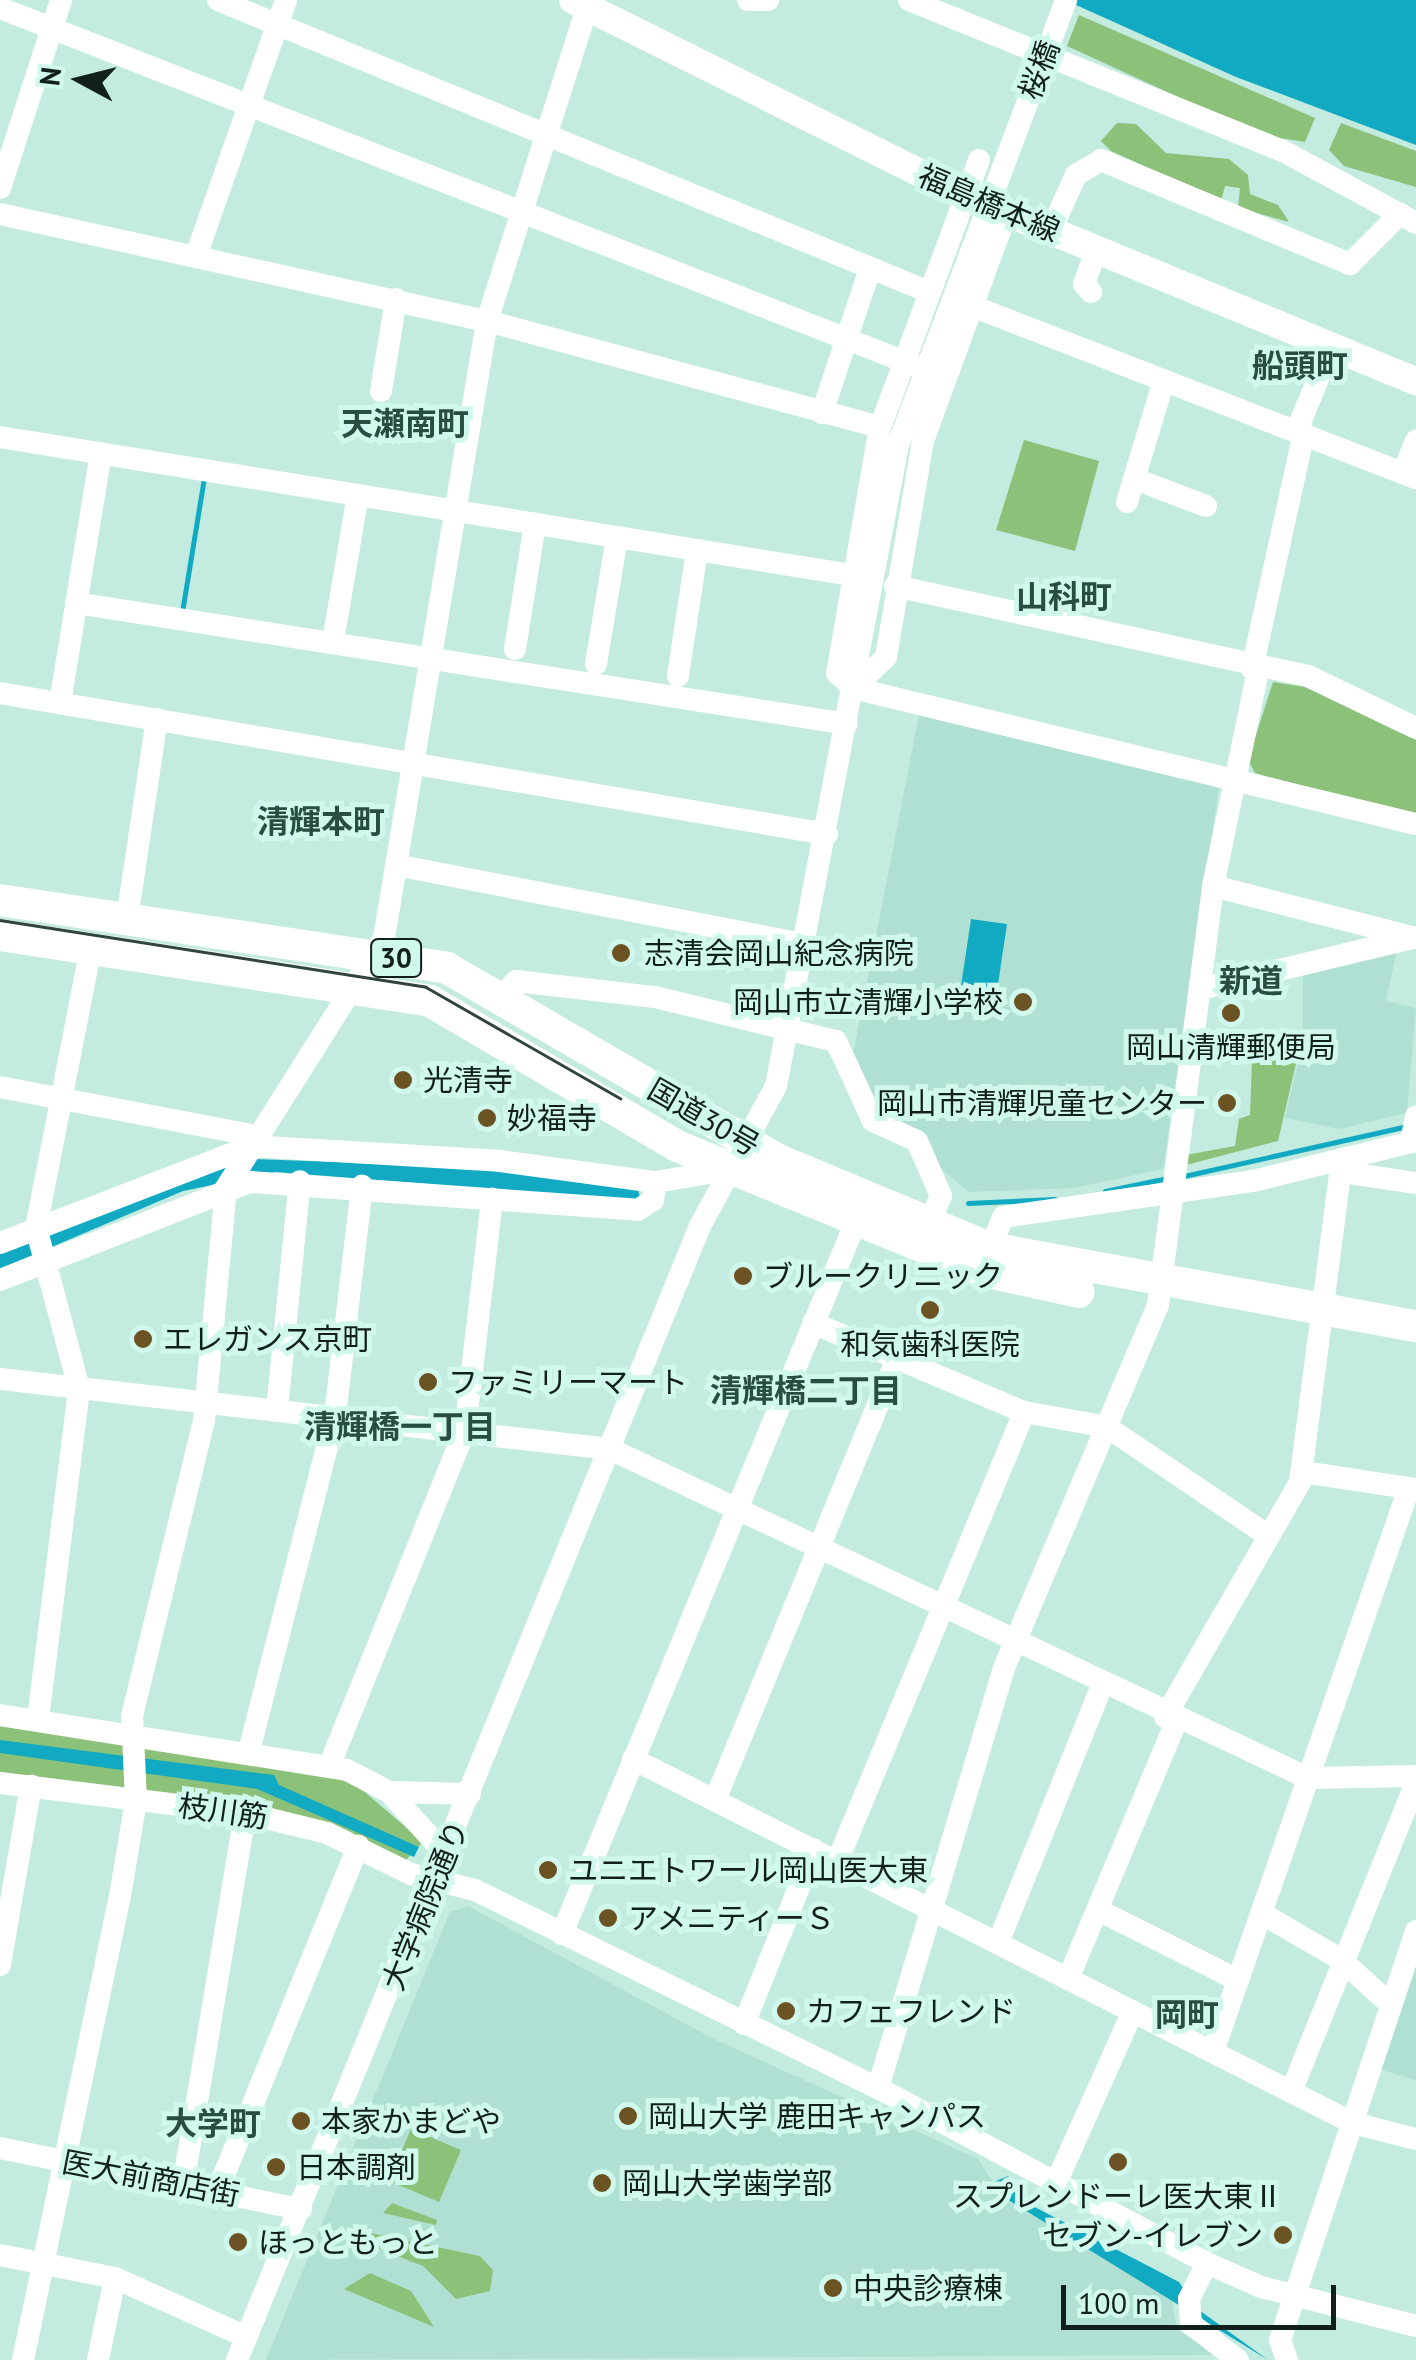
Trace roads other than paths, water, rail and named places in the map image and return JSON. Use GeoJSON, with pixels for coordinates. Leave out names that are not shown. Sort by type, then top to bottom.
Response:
{"type":"FeatureCollection","features":[{"type":"Feature","properties":{"kind":"highway","name":"国道30号"},"geometry":{"type":"LineString","coordinates":[[0,900],[375,954],[447,968],[501,996],[739,1156],[990,1248],[1160,1294]]}},
{"type":"Feature","properties":{"kind":"highway","name":"国道30号"},"geometry":{"type":"LineString","coordinates":[[0,935],[355,987],[446,1007],[739,1156],[856,1221],[1009,1279],[1160,1294],[1319,1321],[1416,1348]]}},
{"type":"Feature","properties":{"kind":"highway","name":"国道30号"},"geometry":{"type":"LineString","coordinates":[[1319,1321],[1416,1326]]}},
{"type":"Feature","properties":{"kind":"main road","name":"福島橋本線"},"geometry":{"type":"LineString","coordinates":[[583,4],[987,203],[1416,381]]}},
{"type":"Feature","properties":{"kind":"street"},"geometry":{"type":"LineString","coordinates":[[0,188],[61,0]]}},
{"type":"Feature","properties":{"kind":"street"},"geometry":{"type":"LineString","coordinates":[[218,0],[926,292]]}},
{"type":"Feature","properties":{"kind":"street"},"geometry":{"type":"LineString","coordinates":[[197,253],[246,104],[286,0]]}},
{"type":"Feature","properties":{"kind":"street"},"geometry":{"type":"LineString","coordinates":[[748,0],[768,0]]}},
{"type":"Feature","properties":{"kind":"street"},"geometry":{"type":"LineString","coordinates":[[909,0],[1283,151],[1408,218],[1350,264],[1101,160],[1076,175],[1051,230]]}},
{"type":"Feature","properties":{"kind":"street","name":"桜橋"},"geometry":{"type":"LineString","coordinates":[[987,203],[1066,0]]}},
{"type":"Feature","properties":{"kind":"street"},"geometry":{"type":"LineString","coordinates":[[23,2360],[136,1800],[133,1753],[207,1402],[228,1184],[375,954],[396,865],[452,510],[487,321],[517,209],[583,4]]}},
{"type":"Feature","properties":{"kind":"street"},"geometry":{"type":"LineString","coordinates":[[0,8],[930,373]]}},
{"type":"Feature","properties":{"kind":"street"},"geometry":{"type":"LineString","coordinates":[[930,373],[972,306],[987,203],[979,160]]}},
{"type":"Feature","properties":{"kind":"street"},"geometry":{"type":"LineString","coordinates":[[853,688],[886,657],[930,373],[987,203]]}},
{"type":"Feature","properties":{"kind":"street"},"geometry":{"type":"LineString","coordinates":[[987,203],[926,292],[880,427],[851,575],[837,673],[853,688],[1237,775],[1416,824]]}},
{"type":"Feature","properties":{"kind":"street"},"geometry":{"type":"LineString","coordinates":[[0,214],[197,253],[487,321],[880,427]]}},
{"type":"Feature","properties":{"kind":"street"},"geometry":{"type":"LineString","coordinates":[[1091,292],[1084,284],[1098,249]]}},
{"type":"Feature","properties":{"kind":"street"},"geometry":{"type":"LineString","coordinates":[[822,413],[870,268]]}},
{"type":"Feature","properties":{"kind":"street"},"geometry":{"type":"LineString","coordinates":[[381,391],[396,300]]}},
{"type":"Feature","properties":{"kind":"street"},"geometry":{"type":"LineString","coordinates":[[972,306],[1410,476],[1416,440]]}},
{"type":"Feature","properties":{"kind":"street"},"geometry":{"type":"LineString","coordinates":[[878,2088],[1014,1644],[1108,1427],[1160,1294],[1213,886],[1300,432],[1332,345]]}},
{"type":"Feature","properties":{"kind":"street","name":"大学病院通り"},"geometry":{"type":"LineString","coordinates":[[237,2360],[610,1449],[792,1032],[891,478],[930,373]]}},
{"type":"Feature","properties":{"kind":"street"},"geometry":{"type":"LineString","coordinates":[[1127,502],[1164,380]]}},
{"type":"Feature","properties":{"kind":"street"},"geometry":{"type":"LineString","coordinates":[[0,438],[851,575]]}},
{"type":"Feature","properties":{"kind":"street"},"geometry":{"type":"LineString","coordinates":[[60,703],[100,454]]}},
{"type":"Feature","properties":{"kind":"street"},"geometry":{"type":"LineString","coordinates":[[1135,480],[1206,506]]}},
{"type":"Feature","properties":{"kind":"street"},"geometry":{"type":"LineString","coordinates":[[333,640],[358,495]]}},
{"type":"Feature","properties":{"kind":"street"},"geometry":{"type":"LineString","coordinates":[[514,649],[535,524]]}},
{"type":"Feature","properties":{"kind":"street"},"geometry":{"type":"LineString","coordinates":[[596,664],[617,537]]}},
{"type":"Feature","properties":{"kind":"street"},"geometry":{"type":"LineString","coordinates":[[678,676],[698,550]]}},
{"type":"Feature","properties":{"kind":"street"},"geometry":{"type":"LineString","coordinates":[[895,586],[1255,670],[1308,676],[1416,728]]}},
{"type":"Feature","properties":{"kind":"street"},"geometry":{"type":"LineString","coordinates":[[76,603],[333,640],[847,724]]}},
{"type":"Feature","properties":{"kind":"street"},"geometry":{"type":"LineString","coordinates":[[0,693],[828,834]]}},
{"type":"Feature","properties":{"kind":"street"},"geometry":{"type":"LineString","coordinates":[[127,919],[157,718]]}},
{"type":"Feature","properties":{"kind":"street"},"geometry":{"type":"LineString","coordinates":[[396,865],[808,945]]}},
{"type":"Feature","properties":{"kind":"street"},"geometry":{"type":"LineString","coordinates":[[1213,886],[1389,936],[1416,939]]}},
{"type":"Feature","properties":{"kind":"street"},"geometry":{"type":"LineString","coordinates":[[1200,989],[1389,936],[1416,918]]}},
{"type":"Feature","properties":{"kind":"street"},"geometry":{"type":"LineString","coordinates":[[38,1720],[79,1388],[42,1243],[59,1097],[90,948]]}},
{"type":"Feature","properties":{"kind":"street"},"geometry":{"type":"LineString","coordinates":[[501,996],[516,981],[655,997],[836,1041],[873,1121],[917,1141],[941,1196],[929,1223]]}},
{"type":"Feature","properties":{"kind":"street"},"geometry":{"type":"LineString","coordinates":[[0,1087],[59,1097],[251,1146],[656,1182],[739,1156]]}},
{"type":"Feature","properties":{"kind":"street"},"geometry":{"type":"LineString","coordinates":[[1342,1166],[1414,1133]]}},
{"type":"Feature","properties":{"kind":"street"},"geometry":{"type":"LineString","coordinates":[[0,1280],[42,1243],[251,1146]]}},
{"type":"Feature","properties":{"kind":"street"},"geometry":{"type":"LineString","coordinates":[[1068,1978],[1170,1719],[1303,1472],[1319,1321],[1342,1166]]}},
{"type":"Feature","properties":{"kind":"street"},"geometry":{"type":"LineString","coordinates":[[990,1248],[1003,1217],[1175,1183],[1342,1166],[1416,1183]]}},
{"type":"Feature","properties":{"kind":"street"},"geometry":{"type":"LineString","coordinates":[[0,1243],[42,1243],[228,1184],[300,1182],[638,1210],[653,1200],[656,1182]]}},
{"type":"Feature","properties":{"kind":"street"},"geometry":{"type":"LineString","coordinates":[[277,1410],[300,1182]]}},
{"type":"Feature","properties":{"kind":"street"},"geometry":{"type":"LineString","coordinates":[[250,1748],[335,1416],[362,1186]]}},
{"type":"Feature","properties":{"kind":"street"},"geometry":{"type":"LineString","coordinates":[[330,1764],[465,1430],[492,1199]]}},
{"type":"Feature","properties":{"kind":"street"},"geometry":{"type":"LineString","coordinates":[[562,1934],[856,1221]]}},
{"type":"Feature","properties":{"kind":"street"},"geometry":{"type":"LineString","coordinates":[[814,1322],[1024,1412],[1108,1427],[1267,1536]]}},
{"type":"Feature","properties":{"kind":"street"},"geometry":{"type":"LineString","coordinates":[[716,1800],[897,1358]]}},
{"type":"Feature","properties":{"kind":"street"},"geometry":{"type":"LineString","coordinates":[[0,1379],[610,1449],[1170,1719],[1308,1778],[1416,1779],[1340,1958],[1291,2092]]}},
{"type":"Feature","properties":{"kind":"street"},"geometry":{"type":"LineString","coordinates":[[837,1862],[1024,1412]]}},
{"type":"Feature","properties":{"kind":"street"},"geometry":{"type":"LineString","coordinates":[[1213,2052],[1412,1489],[1303,1472]]}},
{"type":"Feature","properties":{"kind":"street"},"geometry":{"type":"LineString","coordinates":[[998,1943],[1102,1686]]}},
{"type":"Feature","properties":{"kind":"street"},"geometry":{"type":"LineString","coordinates":[[0,1715],[38,1720],[133,1753],[250,1748],[330,1764],[389,1792],[475,1890],[878,2088],[1208,2264],[1296,2298],[1416,2326]]}},
{"type":"Feature","properties":{"kind":"street"},"geometry":{"type":"LineString","coordinates":[[633,1759],[1354,2123],[1416,2139]]}},
{"type":"Feature","properties":{"kind":"street","name":"枝川筋"},"geometry":{"type":"LineString","coordinates":[[0,1782],[245,1813],[358,1846],[435,1880],[475,1890]]}},
{"type":"Feature","properties":{"kind":"street"},"geometry":{"type":"LineString","coordinates":[[0,1965],[31,1786]]}},
{"type":"Feature","properties":{"kind":"street"},"geometry":{"type":"LineString","coordinates":[[389,1792],[470,1794]]}},
{"type":"Feature","properties":{"kind":"street"},"geometry":{"type":"LineString","coordinates":[[183,2185],[245,1813]]}},
{"type":"Feature","properties":{"kind":"street"},"geometry":{"type":"LineString","coordinates":[[217,2192],[358,1846]]}},
{"type":"Feature","properties":{"kind":"street"},"geometry":{"type":"LineString","coordinates":[[744,2024],[814,1850]]}},
{"type":"Feature","properties":{"kind":"street"},"geometry":{"type":"LineString","coordinates":[[1098,1910],[1238,1980]]}},
{"type":"Feature","properties":{"kind":"street"},"geometry":{"type":"LineString","coordinates":[[1261,1913],[1340,1958],[1391,2005]]}},
{"type":"Feature","properties":{"kind":"street"},"geometry":{"type":"LineString","coordinates":[[1287,2360],[1280,2340],[1416,1931]]}},
{"type":"Feature","properties":{"kind":"street"},"geometry":{"type":"LineString","coordinates":[[1056,2183],[1133,2012]]}},
{"type":"Feature","properties":{"kind":"street","name":"医大前商店街"},"geometry":{"type":"LineString","coordinates":[[0,2148],[301,2209]]}},
{"type":"Feature","properties":{"kind":"street"},"geometry":{"type":"LineString","coordinates":[[0,2255],[115,2278],[246,2338]]}},
{"type":"Feature","properties":{"kind":"street"},"geometry":{"type":"LineString","coordinates":[[1208,2264],[1192,2290],[1191,2324],[1238,2360]]}},
{"type":"Feature","properties":{"kind":"street"},"geometry":{"type":"LineString","coordinates":[[98,2360],[115,2278]]}},
{"type":"Feature","properties":{"kind":"water"},"geometry":{"type":"Polygon","coordinates":[[[1065,0],[1416,0],[1416,145],[1236,77],[1065,0]]]}},
{"type":"Feature","properties":{"kind":"water"},"geometry":{"type":"Polygon","coordinates":[[[971,919],[1007,924],[997,991],[961,986],[971,919]]]}},
{"type":"Feature","properties":{"kind":"water"},"geometry":{"type":"Polygon","coordinates":[[[229,1158],[499,1168],[637,1186],[641,1201],[276,1172],[183,1191],[0,1269],[0,1252],[229,1158]]]}},
{"type":"Feature","properties":{"kind":"water"},"geometry":{"type":"Polygon","coordinates":[[[0,1740],[274,1775],[279,1785],[419,1847],[414,1857],[257,1789],[0,1753],[0,1740]]]}},
{"type":"Feature","properties":{"kind":"water"},"geometry":{"type":"Polygon","coordinates":[[[1008,2176],[1027,2203],[1179,2282],[1199,2310],[1268,2360],[1005,2198],[994,2182],[1008,2176]]]}},
{"type":"Feature","properties":{"kind":"waterway"},"geometry":{"type":"LineString","coordinates":[[182,612],[204,478]]}},
{"type":"Feature","properties":{"kind":"waterway"},"geometry":{"type":"LineString","coordinates":[[1184,1176],[1407,1126]]}},
{"type":"Feature","properties":{"kind":"waterway"},"geometry":{"type":"LineString","coordinates":[[1105,1191],[1168,1178]]}},
{"type":"Feature","properties":{"kind":"waterway"},"geometry":{"type":"LineString","coordinates":[[968,1203],[1055,1199]]}},
{"type":"Feature","properties":{"kind":"tram line"},"geometry":{"type":"LineString","coordinates":[[0,920],[426,987],[620,1098]]}},
{"type":"Feature","properties":{"kind":"place","name":"志清会岡山紀念病院"},"geometry":{"type":"Point","coordinates":[621,953]}},
{"type":"Feature","properties":{"kind":"place","name":"岡山市立清輝小学校"},"geometry":{"type":"Point","coordinates":[1023,1002]}},
{"type":"Feature","properties":{"kind":"place","name":"岡山清輝郵便局"},"geometry":{"type":"Point","coordinates":[1231,1013]}},
{"type":"Feature","properties":{"kind":"place","name":"光清寺"},"geometry":{"type":"Point","coordinates":[403,1080]}},
{"type":"Feature","properties":{"kind":"place","name":"岡山市清輝児童センター"},"geometry":{"type":"Point","coordinates":[1227,1103]}},
{"type":"Feature","properties":{"kind":"place","name":"妙福寺"},"geometry":{"type":"Point","coordinates":[487,1118]}},
{"type":"Feature","properties":{"kind":"place","name":"ブルークリニック"},"geometry":{"type":"Point","coordinates":[743,1276]}},
{"type":"Feature","properties":{"kind":"place","name":"和気歯科医院"},"geometry":{"type":"Point","coordinates":[930,1310]}},
{"type":"Feature","properties":{"kind":"place","name":"エレガンス京町"},"geometry":{"type":"Point","coordinates":[143,1339]}},
{"type":"Feature","properties":{"kind":"place","name":"ファミリーマート"},"geometry":{"type":"Point","coordinates":[428,1382]}},
{"type":"Feature","properties":{"kind":"place","name":"ユニエトワール岡山医大東"},"geometry":{"type":"Point","coordinates":[548,1870]}},
{"type":"Feature","properties":{"kind":"place","name":"アメニティーＳ"},"geometry":{"type":"Point","coordinates":[608,1918]}},
{"type":"Feature","properties":{"kind":"place","name":"カフェフレンド"},"geometry":{"type":"Point","coordinates":[786,2011]}},
{"type":"Feature","properties":{"kind":"place","name":"岡山大学 鹿田キャンパス"},"geometry":{"type":"Point","coordinates":[628,2116]}},
{"type":"Feature","properties":{"kind":"place","name":"本家かまどや"},"geometry":{"type":"Point","coordinates":[301,2121]}},
{"type":"Feature","properties":{"kind":"place","name":"スプレンドーレ医大東Ⅱ"},"geometry":{"type":"Point","coordinates":[1118,2162]}},
{"type":"Feature","properties":{"kind":"place","name":"日本調剤"},"geometry":{"type":"Point","coordinates":[276,2167]}},
{"type":"Feature","properties":{"kind":"place","name":"岡山大学歯学部"},"geometry":{"type":"Point","coordinates":[602,2183]}},
{"type":"Feature","properties":{"kind":"place","name":"セブン-イレブン"},"geometry":{"type":"Point","coordinates":[1283,2235]}},
{"type":"Feature","properties":{"kind":"place","name":"ほっともっと"},"geometry":{"type":"Point","coordinates":[238,2242]}},
{"type":"Feature","properties":{"kind":"place","name":"中央診療棟"},"geometry":{"type":"Point","coordinates":[833,2288]}},
{"type":"Feature","properties":{"kind":"district","name":"船頭町"},"geometry":{"type":"Point","coordinates":[1300,365]}},
{"type":"Feature","properties":{"kind":"district","name":"天瀬南町"},"geometry":{"type":"Point","coordinates":[405,423]}},
{"type":"Feature","properties":{"kind":"district","name":"山科町"},"geometry":{"type":"Point","coordinates":[1064,596]}},
{"type":"Feature","properties":{"kind":"district","name":"清輝本町"},"geometry":{"type":"Point","coordinates":[321,821]}},
{"type":"Feature","properties":{"kind":"district","name":"新道"},"geometry":{"type":"Point","coordinates":[1251,980]}},
{"type":"Feature","properties":{"kind":"district","name":"清輝橋二丁目"},"geometry":{"type":"Point","coordinates":[806,1390]}},
{"type":"Feature","properties":{"kind":"district","name":"清輝橋一丁目"},"geometry":{"type":"Point","coordinates":[400,1426]}},
{"type":"Feature","properties":{"kind":"district","name":"岡町"},"geometry":{"type":"Point","coordinates":[1187,2014]}},
{"type":"Feature","properties":{"kind":"district","name":"大学町"},"geometry":{"type":"Point","coordinates":[213,2123]}}]}
